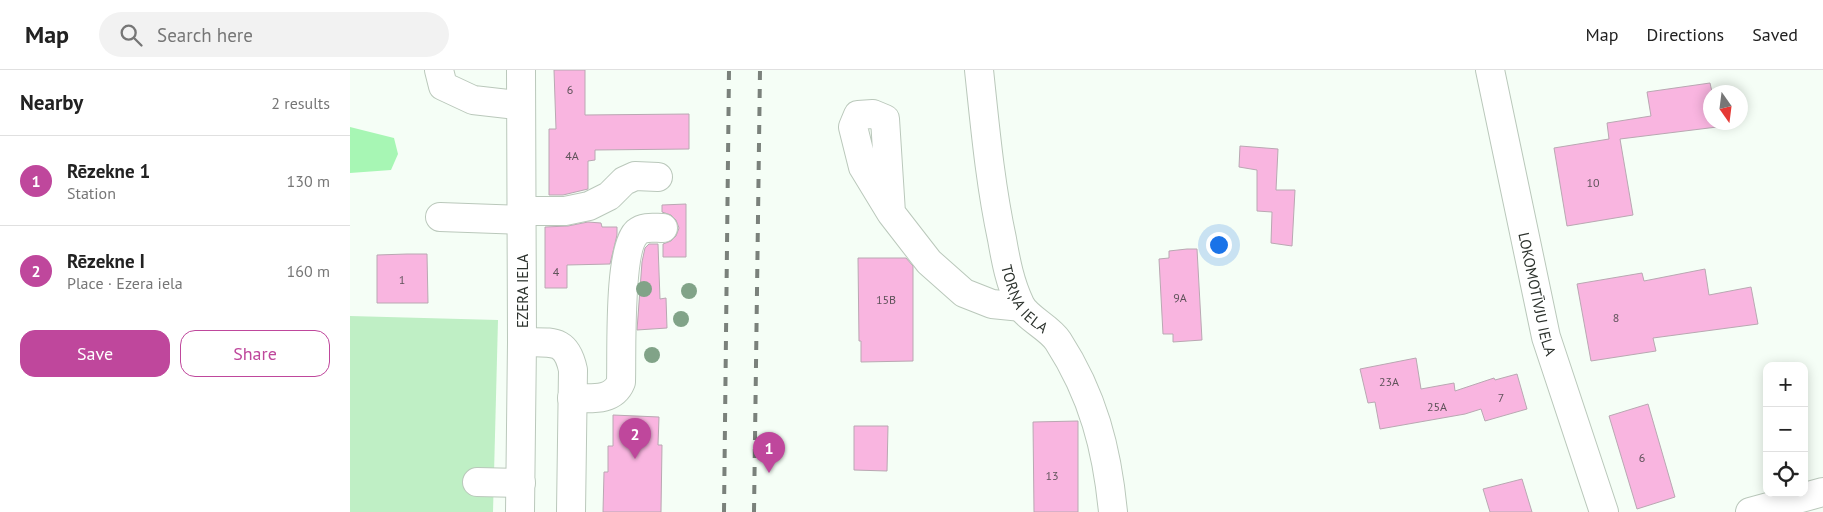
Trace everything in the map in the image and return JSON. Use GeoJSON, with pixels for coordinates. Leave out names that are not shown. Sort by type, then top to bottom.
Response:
{"type":"FeatureCollection","features":[{"type":"Feature","properties":{"kind":"street"},"geometry":{"type":"LineString","coordinates":[[439,70],[443,86],[473,100],[521,104]]}},
{"type":"Feature","properties":{"kind":"street","name":"EZERA IELA"},"geometry":{"type":"LineString","coordinates":[[520,512],[522,342],[521,70]]}},
{"type":"Feature","properties":{"kind":"street","name":"TORŅA IELA"},"geometry":{"type":"LineString","coordinates":[[979,70],[994,204],[1010,280],[1021,307],[1057,339],[1082,384],[1096,418],[1110,481],[1113,512]]}},
{"type":"Feature","properties":{"kind":"street","name":"LOKOMOTĪVJU IELA"},"geometry":{"type":"LineString","coordinates":[[1490,70],[1546,337],[1604,512]]}},
{"type":"Feature","properties":{"kind":"street"},"geometry":{"type":"LineString","coordinates":[[440,217],[522,215],[565,211],[590,206],[609,196],[624,181],[635,176],[658,177]]}},
{"type":"Feature","properties":{"kind":"street"},"geometry":{"type":"LineString","coordinates":[[891,212],[929,262],[964,293],[992,304],[1021,307]]}},
{"type":"Feature","properties":{"kind":"street"},"geometry":{"type":"LineString","coordinates":[[572,398],[606,397],[619,388],[621,382],[624,275],[628,249],[632,237],[639,230],[663,228]]}},
{"type":"Feature","properties":{"kind":"street"},"geometry":{"type":"LineString","coordinates":[[522,342],[548,343],[561,346],[569,355],[573,370],[571,512]]}},
{"type":"Feature","properties":{"kind":"street"},"geometry":{"type":"LineString","coordinates":[[477,482],[521,483]]}},
{"type":"Feature","properties":{"kind":"street"},"geometry":{"type":"LineString","coordinates":[[1750,512],[1823,492]]}},
{"type":"Feature","properties":{"kind":"shaded area"},"geometry":{"type":"Polygon","coordinates":[[[350,127],[394,138],[398,154],[391,170],[350,173],[350,127]]]}},
{"type":"Feature","properties":{"kind":"shaded area"},"geometry":{"type":"Polygon","coordinates":[[[350,316],[498,320],[493,512],[350,512],[350,316]]]}},
{"type":"Feature","properties":{"kind":"building"},"geometry":{"type":"Polygon","coordinates":[[[554,70],[585,70],[585,115],[689,114],[689,149],[595,150],[595,160],[588,161],[588,189],[563,195],[549,195],[549,129],[556,129],[554,70]]]}},
{"type":"Feature","properties":{"kind":"building"},"geometry":{"type":"Polygon","coordinates":[[[1710,83],[1710,85],[1703,85],[1703,129],[1620,139],[1633,215],[1567,226],[1554,148],[1609,139],[1607,123],[1651,116],[1647,92],[1710,83]]]}},
{"type":"Feature","properties":{"kind":"building"},"geometry":{"type":"Polygon","coordinates":[[[1240,146],[1278,149],[1276,190],[1295,190],[1292,246],[1271,243],[1272,212],[1257,211],[1257,170],[1239,167],[1240,146]]]}},
{"type":"Feature","properties":{"kind":"building"},"geometry":{"type":"Polygon","coordinates":[[[686,204],[686,257],[663,257],[663,244],[671,241],[676,236],[679,228],[676,220],[671,215],[662,212],[662,205],[686,204]]]}},
{"type":"Feature","properties":{"kind":"building"},"geometry":{"type":"Polygon","coordinates":[[[588,222],[601,223],[602,227],[617,227],[610,264],[567,265],[567,288],[545,288],[545,227],[568,226],[588,222]]]}},
{"type":"Feature","properties":{"kind":"building"},"geometry":{"type":"Polygon","coordinates":[[[649,244],[658,244],[660,299],[666,298],[667,328],[637,330],[642,262],[645,248],[649,244]]]}},
{"type":"Feature","properties":{"kind":"building"},"geometry":{"type":"Polygon","coordinates":[[[1197,249],[1202,340],[1173,342],[1173,334],[1163,334],[1159,259],[1169,258],[1169,251],[1197,249]]]}},
{"type":"Feature","properties":{"kind":"building"},"geometry":{"type":"Polygon","coordinates":[[[427,254],[428,303],[377,303],[377,255],[427,254]]]}},
{"type":"Feature","properties":{"kind":"building"},"geometry":{"type":"Polygon","coordinates":[[[858,258],[906,258],[913,266],[913,361],[861,362],[858,258]]]}},
{"type":"Feature","properties":{"kind":"building"},"geometry":{"type":"Polygon","coordinates":[[[1705,269],[1709,295],[1751,287],[1758,324],[1653,338],[1656,351],[1591,361],[1577,284],[1642,273],[1644,281],[1705,269]]]}},
{"type":"Feature","properties":{"kind":"building"},"geometry":{"type":"Polygon","coordinates":[[[1416,358],[1421,389],[1454,383],[1455,391],[1494,378],[1495,380],[1517,374],[1527,409],[1485,421],[1481,409],[1465,414],[1380,429],[1375,402],[1368,403],[1360,369],[1416,358]]]}},
{"type":"Feature","properties":{"kind":"building"},"geometry":{"type":"Polygon","coordinates":[[[1648,404],[1675,497],[1637,509],[1609,416],[1648,404]]]}},
{"type":"Feature","properties":{"kind":"building"},"geometry":{"type":"Polygon","coordinates":[[[613,415],[659,417],[658,445],[662,445],[661,512],[603,512],[604,472],[608,472],[608,446],[613,446],[613,415]]]}},
{"type":"Feature","properties":{"kind":"building"},"geometry":{"type":"Polygon","coordinates":[[[1078,421],[1078,512],[1034,512],[1033,422],[1078,421]]]}},
{"type":"Feature","properties":{"kind":"building"},"geometry":{"type":"Polygon","coordinates":[[[854,426],[888,426],[887,471],[854,470],[854,426]]]}},
{"type":"Feature","properties":{"kind":"building"},"geometry":{"type":"Polygon","coordinates":[[[1522,479],[1532,512],[1490,512],[1483,489],[1522,479]]]}},
{"type":"Feature","properties":{"kind":"railway"},"geometry":{"type":"LineString","coordinates":[[724,512],[729,70]]}},
{"type":"Feature","properties":{"kind":"railway"},"geometry":{"type":"LineString","coordinates":[[754,512],[760,70]]}},
{"type":"Feature","properties":{"kind":"place","name":"Rēzekne I"},"geometry":{"type":"Point","coordinates":[635,459]}},
{"type":"Feature","properties":{"kind":"place","name":"Rēzekne 1"},"geometry":{"type":"Point","coordinates":[769,473]}}]}
